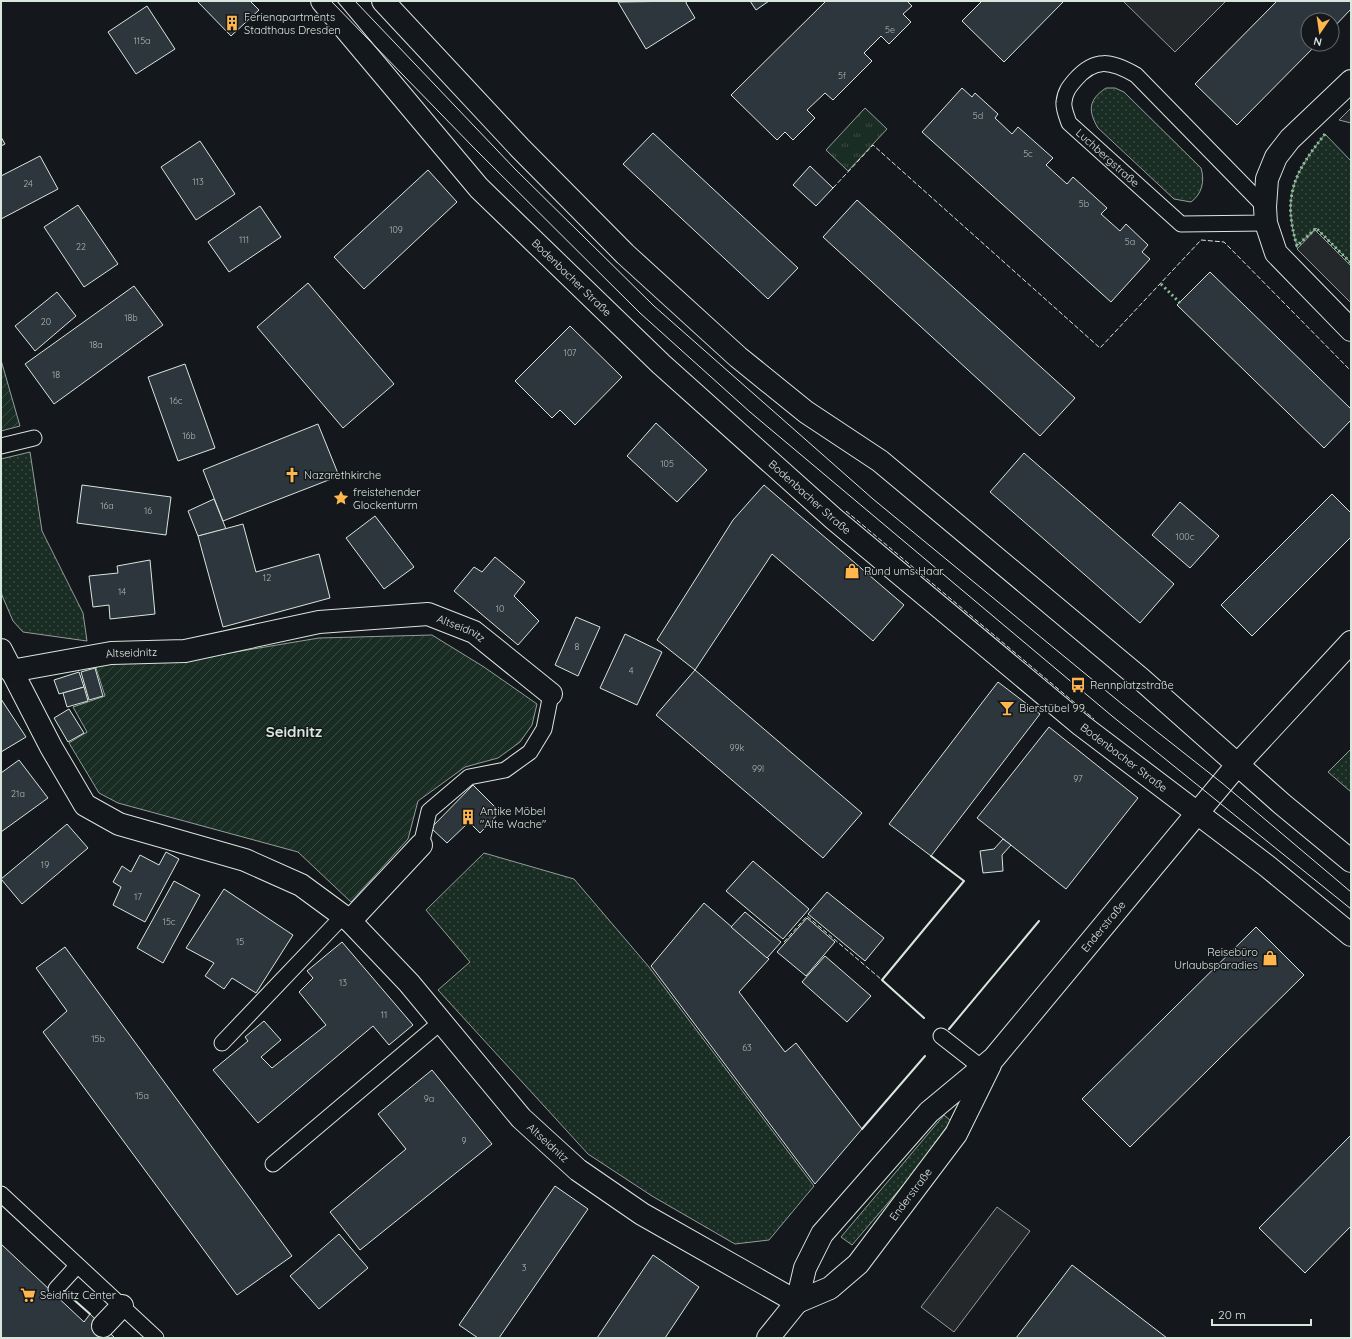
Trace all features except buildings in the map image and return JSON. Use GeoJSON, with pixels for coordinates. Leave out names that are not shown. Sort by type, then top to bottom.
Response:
{"type":"FeatureCollection","features":[{"type":"Feature","properties":{"kind":"street","name":"Bodenbacher Straße"},"geometry":{"type":"LineString","coordinates":[[322,1],[479,188],[662,364],[834,519],[1094,736],[1266,866],[1351,935]]}},
{"type":"Feature","properties":{"kind":"street"},"geometry":{"type":"LineString","coordinates":[[383,1],[520,148],[608,237],[738,357],[806,412],[880,461],[1141,679],[1282,804],[1351,861]]}},
{"type":"Feature","properties":{"kind":"street","name":"Luchbergstraße"},"geometry":{"type":"LineString","coordinates":[[1351,81],[1290,139],[1276,157],[1267,179],[1266,215],[1276,254],[1351,330]]}},
{"type":"Feature","properties":{"kind":"street","name":"Altseidnitz"},"geometry":{"type":"LineString","coordinates":[[11,671],[111,653],[185,651],[319,622],[428,614],[474,632],[551,694]]}},
{"type":"Feature","properties":{"kind":"street"},"geometry":{"type":"LineString","coordinates":[[1196,814],[1238,764],[1351,642]]}},
{"type":"Feature","properties":{"kind":"street","name":"Altseidnitz"},"geometry":{"type":"LineString","coordinates":[[1,650],[51,747],[85,805],[119,824],[245,860],[301,884],[347,919],[409,983],[521,1118],[578,1170],[642,1214],[797,1302]]}},
{"type":"Feature","properties":{"kind":"street","name":"Enderstraße"},"geometry":{"type":"LineString","coordinates":[[768,1338],[797,1302],[805,1268],[822,1234],[929,1112],[988,1063],[1196,814]]}},
{"type":"Feature","properties":{"kind":"street","name":"Altseidnitz"},"geometry":{"type":"LineString","coordinates":[[347,919],[421,845]]}},
{"type":"Feature","properties":{"kind":"street","name":"Enderstraße"},"geometry":{"type":"LineString","coordinates":[[797,1302],[830,1288],[858,1264],[956,1134],[988,1063]]}},
{"type":"Feature","properties":{"kind":"street"},"geometry":{"type":"LineString","coordinates":[[103,1326],[122,1306]]}},
{"type":"Feature","properties":{"kind":"lane","name":"Luchbergstraße"},"geometry":{"type":"LineString","coordinates":[[1100,63],[1120,66],[1136,75],[1266,215],[1181,224],[1069,123],[1064,103],[1067,89],[1086,67],[1100,63]]}},
{"type":"Feature","properties":{"kind":"lane"},"geometry":{"type":"LineString","coordinates":[[1,446],[34,438]]}},
{"type":"Feature","properties":{"kind":"lane","name":"Altseidnitz"},"geometry":{"type":"LineString","coordinates":[[421,845],[429,811],[469,777],[505,770],[530,752],[544,729],[551,694]]}},
{"type":"Feature","properties":{"kind":"lane"},"geometry":{"type":"LineString","coordinates":[[222,1043],[347,919]]}},
{"type":"Feature","properties":{"kind":"lane"},"geometry":{"type":"LineString","coordinates":[[273,1164],[441,1022]]}},
{"type":"Feature","properties":{"kind":"lane"},"geometry":{"type":"LineString","coordinates":[[941,1036],[988,1063]]}},
{"type":"Feature","properties":{"kind":"lane"},"geometry":{"type":"LineString","coordinates":[[1,1194],[156,1338]]}},
{"type":"Feature","properties":{"kind":"lane"},"geometry":{"type":"LineString","coordinates":[[56,1289],[77,1266]]}},
{"type":"Feature","properties":{"kind":"green space"},"geometry":{"type":"Polygon","coordinates":[[[1106,88],[1115,88],[1124,92],[1201,168],[1203,178],[1202,187],[1195,199],[1191,202],[1174,199],[1098,128],[1091,111],[1093,101],[1100,92],[1106,88]]]}},
{"type":"Feature","properties":{"kind":"green space"},"geometry":{"type":"Polygon","coordinates":[[[865,108],[887,129],[848,171],[826,150],[865,108]]]}},
{"type":"Feature","properties":{"kind":"green space"},"geometry":{"type":"Polygon","coordinates":[[[1325,134],[1351,161],[1351,263],[1316,228],[1297,246],[1293,228],[1291,199],[1294,186],[1305,161],[1325,134]]]}},
{"type":"Feature","properties":{"kind":"green space"},"geometry":{"type":"Polygon","coordinates":[[[1,360],[20,426],[1,431],[1,360]]]}},
{"type":"Feature","properties":{"kind":"green space"},"geometry":{"type":"Polygon","coordinates":[[[30,452],[42,531],[83,613],[87,641],[23,632],[13,621],[1,593],[1,459],[30,452]]]}},
{"type":"Feature","properties":{"kind":"green space"},"geometry":{"type":"Polygon","coordinates":[[[432,635],[484,667],[537,704],[532,725],[520,742],[498,758],[465,767],[418,801],[408,839],[351,902],[298,852],[118,803],[99,793],[69,743],[87,732],[73,707],[105,696],[96,668],[98,662],[187,660],[319,638],[432,635]]]}},
{"type":"Feature","properties":{"kind":"green space"},"geometry":{"type":"Polygon","coordinates":[[[1351,749],[1351,792],[1328,772],[1351,749]]]}},
{"type":"Feature","properties":{"kind":"green space"},"geometry":{"type":"Polygon","coordinates":[[[484,853],[574,879],[649,967],[814,1186],[769,1240],[735,1244],[652,1196],[588,1154],[438,990],[470,962],[426,910],[484,853]]]}},
{"type":"Feature","properties":{"kind":"green space"},"geometry":{"type":"Polygon","coordinates":[[[944,1115],[951,1121],[911,1176],[852,1245],[841,1237],[944,1115]]]}},
{"type":"Feature","properties":{"kind":"shaded area"},"geometry":{"type":"Polygon","coordinates":[[[1123,1],[1226,1],[1175,52],[1123,1]]]}},
{"type":"Feature","properties":{"kind":"shaded area"},"geometry":{"type":"Polygon","coordinates":[[[1351,108],[1351,123],[1339,120],[1351,108]]]}},
{"type":"Feature","properties":{"kind":"shaded area"},"geometry":{"type":"Polygon","coordinates":[[[1315,230],[1351,266],[1351,303],[1297,249],[1315,230]]]}},
{"type":"Feature","properties":{"kind":"shaded area"},"geometry":{"type":"Polygon","coordinates":[[[997,1207],[1030,1231],[954,1332],[921,1307],[997,1207]]]}},
{"type":"Feature","properties":{"kind":"tram line"},"geometry":{"type":"LineString","coordinates":[[331,1],[475,149],[640,313],[750,412],[1112,716],[1351,909]]}},
{"type":"Feature","properties":{"kind":"tram line"},"geometry":{"type":"LineString","coordinates":[[355,1],[515,169],[654,306],[873,499],[1122,704],[1222,783],[1351,892]]}},
{"type":"Feature","properties":{"kind":"hedge"},"geometry":{"type":"LineString","coordinates":[[1325,134],[1305,161],[1294,186],[1291,199],[1293,228],[1297,246],[1316,228],[1351,263]]}},
{"type":"Feature","properties":{"kind":"hedge"},"geometry":{"type":"LineString","coordinates":[[1161,284],[1180,303]]}},
{"type":"Feature","properties":{"kind":"fence"},"geometry":{"type":"LineString","coordinates":[[833,188],[873,145],[1100,348],[1201,240],[1224,242],[1351,371]]}},
{"type":"Feature","properties":{"kind":"fence"},"geometry":{"type":"LineString","coordinates":[[846,511],[1094,719]]}},
{"type":"Feature","properties":{"kind":"fence"},"geometry":{"type":"LineString","coordinates":[[784,942],[807,916],[882,980]]}},
{"type":"Feature","properties":{"kind":"wall"},"geometry":{"type":"LineString","coordinates":[[924,1018],[882,980],[964,881],[931,856]]}},
{"type":"Feature","properties":{"kind":"wall"},"geometry":{"type":"LineString","coordinates":[[949,1029],[1039,921]]}},
{"type":"Feature","properties":{"kind":"wall"},"geometry":{"type":"LineString","coordinates":[[862,1129],[925,1056]]}},
{"type":"Feature","properties":{"kind":"wall"},"geometry":{"type":"LineString","coordinates":[[64,1291],[90,1314]]}},
{"type":"Feature","properties":{"kind":"place","name":"Ferienapartments Stadthaus Dresden"},"geometry":{"type":"Point","coordinates":[232,23]}},
{"type":"Feature","properties":{"kind":"place","name":"Nazarethkirche"},"geometry":{"type":"Point","coordinates":[292,475]}},
{"type":"Feature","properties":{"kind":"place","name":"freistehender Glockenturm"},"geometry":{"type":"Point","coordinates":[341,498]}},
{"type":"Feature","properties":{"kind":"place","name":"Rund ums Haar"},"geometry":{"type":"Point","coordinates":[852,571]}},
{"type":"Feature","properties":{"kind":"place","name":"Rennplatzstraße"},"geometry":{"type":"Point","coordinates":[1078,685]}},
{"type":"Feature","properties":{"kind":"place","name":"Bierstübel 99"},"geometry":{"type":"Point","coordinates":[1007,708]}},
{"type":"Feature","properties":{"kind":"place","name":"Antike Möbel \"Alte Wache\""},"geometry":{"type":"Point","coordinates":[468,817]}},
{"type":"Feature","properties":{"kind":"place","name":"Reisebüro Urlaubsparadies"},"geometry":{"type":"Point","coordinates":[1270,958]}},
{"type":"Feature","properties":{"kind":"place","name":"Seidnitz Center"},"geometry":{"type":"Point","coordinates":[28,1295]}},
{"type":"Feature","properties":{"kind":"district","name":"Seidnitz"},"geometry":{"type":"Point","coordinates":[294,731]}}]}
